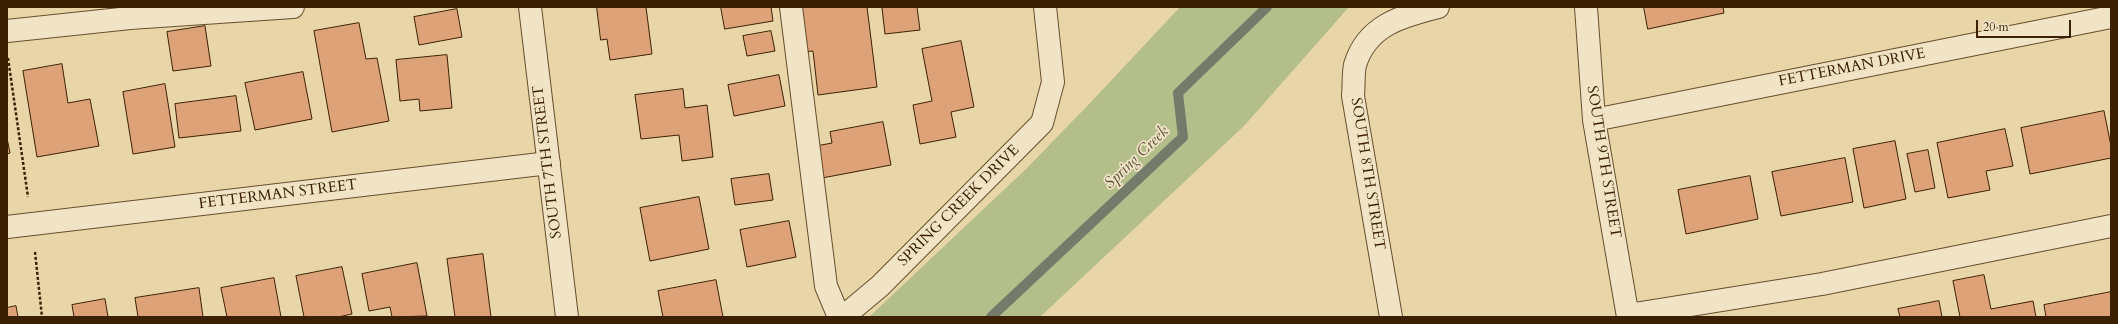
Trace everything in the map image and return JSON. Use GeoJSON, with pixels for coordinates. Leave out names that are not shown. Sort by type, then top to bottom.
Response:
{"type":"FeatureCollection","features":[{"type":"Feature","properties":{"kind":"street"},"geometry":{"type":"LineString","coordinates":[[7,31],[130,18],[293,7]]}},
{"type":"Feature","properties":{"kind":"street","name":"SOUTH 7TH STREET"},"geometry":{"type":"LineString","coordinates":[[530,7],[567,317]]}},
{"type":"Feature","properties":{"kind":"street"},"geometry":{"type":"LineString","coordinates":[[791,7],[826,286],[839,317]]}},
{"type":"Feature","properties":{"kind":"street","name":"SPRING CREEK DRIVE"},"geometry":{"type":"LineString","coordinates":[[843,317],[880,286],[1042,123],[1053,82],[1045,7]]}},
{"type":"Feature","properties":{"kind":"street","name":"SOUTH 8TH STREET"},"geometry":{"type":"LineString","coordinates":[[1391,317],[1354,96],[1355,66],[1364,46],[1380,27],[1409,14],[1438,7]]}},
{"type":"Feature","properties":{"kind":"street","name":"SOUTH 9TH STREET"},"geometry":{"type":"LineString","coordinates":[[1586,7],[1594,120],[1628,316]]}},
{"type":"Feature","properties":{"kind":"street","name":"FETTERMAN DRIVE"},"geometry":{"type":"LineString","coordinates":[[1594,120],[2111,17]]}},
{"type":"Feature","properties":{"kind":"street","name":"FETTERMAN STREET"},"geometry":{"type":"LineString","coordinates":[[7,227],[549,163]]}},
{"type":"Feature","properties":{"kind":"street"},"geometry":{"type":"LineString","coordinates":[[1628,316],[1822,284],[2111,226]]}},
{"type":"Feature","properties":{"kind":"path"},"geometry":{"type":"LineString","coordinates":[[7,54],[32,224],[42,317]]}},
{"type":"Feature","properties":{"kind":"green space"},"geometry":{"type":"Polygon","coordinates":[[[1180,7],[1349,7],[1244,126],[1040,317],[869,317],[1026,169],[1180,7]]]}},
{"type":"Feature","properties":{"kind":"building"},"geometry":{"type":"Polygon","coordinates":[[[597,7],[646,7],[652,54],[610,60],[607,39],[601,40],[597,7]]]}},
{"type":"Feature","properties":{"kind":"building"},"geometry":{"type":"Polygon","coordinates":[[[721,7],[771,7],[773,21],[725,29],[721,7]]]}},
{"type":"Feature","properties":{"kind":"building"},"geometry":{"type":"Polygon","coordinates":[[[798,7],[867,7],[877,87],[818,95],[813,51],[803,52],[798,7]]]}},
{"type":"Feature","properties":{"kind":"building"},"geometry":{"type":"Polygon","coordinates":[[[917,7],[920,30],[885,34],[882,8],[917,7]]]}},
{"type":"Feature","properties":{"kind":"building"},"geometry":{"type":"Polygon","coordinates":[[[1644,7],[1723,7],[1724,13],[1648,29],[1644,7]]]}},
{"type":"Feature","properties":{"kind":"building"},"geometry":{"type":"Polygon","coordinates":[[[457,9],[462,37],[419,45],[414,17],[457,9]]]}},
{"type":"Feature","properties":{"kind":"building"},"geometry":{"type":"Polygon","coordinates":[[[359,23],[366,59],[377,58],[389,121],[332,132],[314,31],[359,23]]]}},
{"type":"Feature","properties":{"kind":"building"},"geometry":{"type":"Polygon","coordinates":[[[205,26],[211,66],[173,71],[167,32],[205,26]]]}},
{"type":"Feature","properties":{"kind":"building"},"geometry":{"type":"Polygon","coordinates":[[[771,31],[775,51],[747,56],[743,36],[771,31]]]}},
{"type":"Feature","properties":{"kind":"building"},"geometry":{"type":"Polygon","coordinates":[[[961,41],[974,107],[951,112],[956,137],[920,144],[913,105],[932,101],[922,49],[961,41]]]}},
{"type":"Feature","properties":{"kind":"building"},"geometry":{"type":"Polygon","coordinates":[[[447,55],[452,108],[420,111],[419,99],[400,101],[396,60],[447,55]]]}},
{"type":"Feature","properties":{"kind":"building"},"geometry":{"type":"Polygon","coordinates":[[[62,64],[68,103],[90,99],[99,146],[37,157],[23,71],[62,64]]]}},
{"type":"Feature","properties":{"kind":"building"},"geometry":{"type":"Polygon","coordinates":[[[303,72],[312,119],[255,130],[245,83],[303,72]]]}},
{"type":"Feature","properties":{"kind":"building"},"geometry":{"type":"Polygon","coordinates":[[[779,75],[785,106],[734,116],[728,85],[779,75]]]}},
{"type":"Feature","properties":{"kind":"building"},"geometry":{"type":"Polygon","coordinates":[[[165,84],[175,147],[133,154],[123,92],[165,84]]]}},
{"type":"Feature","properties":{"kind":"building"},"geometry":{"type":"Polygon","coordinates":[[[683,89],[685,108],[707,105],[713,157],[682,161],[679,135],[641,139],[635,95],[683,89]]]}},
{"type":"Feature","properties":{"kind":"building"},"geometry":{"type":"Polygon","coordinates":[[[236,96],[241,131],[179,138],[175,104],[236,96]]]}},
{"type":"Feature","properties":{"kind":"building"},"geometry":{"type":"Polygon","coordinates":[[[2104,111],[2111,146],[2111,158],[2030,174],[2021,128],[2104,111]]]}},
{"type":"Feature","properties":{"kind":"building"},"geometry":{"type":"Polygon","coordinates":[[[883,122],[891,165],[822,178],[816,146],[832,143],[830,132],[883,122]]]}},
{"type":"Feature","properties":{"kind":"building"},"geometry":{"type":"Polygon","coordinates":[[[2005,129],[2013,166],[1986,171],[1990,190],[1948,198],[1937,143],[2005,129]]]}},
{"type":"Feature","properties":{"kind":"building"},"geometry":{"type":"Polygon","coordinates":[[[7,138],[10,153],[7,154],[7,138]]]}},
{"type":"Feature","properties":{"kind":"building"},"geometry":{"type":"Polygon","coordinates":[[[1895,141],[1906,199],[1864,208],[1853,149],[1895,141]]]}},
{"type":"Feature","properties":{"kind":"building"},"geometry":{"type":"Polygon","coordinates":[[[1928,150],[1935,188],[1915,192],[1907,154],[1928,150]]]}},
{"type":"Feature","properties":{"kind":"building"},"geometry":{"type":"Polygon","coordinates":[[[1845,158],[1853,202],[1781,216],[1772,172],[1845,158]]]}},
{"type":"Feature","properties":{"kind":"building"},"geometry":{"type":"Polygon","coordinates":[[[769,174],[773,200],[735,205],[731,179],[769,174]]]}},
{"type":"Feature","properties":{"kind":"building"},"geometry":{"type":"Polygon","coordinates":[[[1750,176],[1758,219],[1686,234],[1678,190],[1750,176]]]}},
{"type":"Feature","properties":{"kind":"building"},"geometry":{"type":"Polygon","coordinates":[[[699,197],[709,249],[650,261],[640,208],[699,197]]]}},
{"type":"Feature","properties":{"kind":"building"},"geometry":{"type":"Polygon","coordinates":[[[789,221],[796,257],[747,267],[740,230],[789,221]]]}},
{"type":"Feature","properties":{"kind":"building"},"geometry":{"type":"Polygon","coordinates":[[[483,254],[491,317],[455,317],[447,259],[483,254]]]}},
{"type":"Feature","properties":{"kind":"building"},"geometry":{"type":"Polygon","coordinates":[[[417,263],[427,316],[392,317],[390,307],[369,311],[362,274],[417,263]]]}},
{"type":"Feature","properties":{"kind":"building"},"geometry":{"type":"Polygon","coordinates":[[[342,267],[352,314],[338,317],[304,317],[296,276],[342,267]]]}},
{"type":"Feature","properties":{"kind":"building"},"geometry":{"type":"Polygon","coordinates":[[[1984,275],[1991,309],[2033,301],[2036,317],[1960,317],[1953,281],[1984,275]]]}},
{"type":"Feature","properties":{"kind":"building"},"geometry":{"type":"Polygon","coordinates":[[[274,278],[281,317],[227,317],[221,288],[274,278]]]}},
{"type":"Feature","properties":{"kind":"building"},"geometry":{"type":"Polygon","coordinates":[[[716,280],[723,317],[663,317],[658,291],[716,280]]]}},
{"type":"Feature","properties":{"kind":"building"},"geometry":{"type":"Polygon","coordinates":[[[199,288],[203,317],[138,317],[135,298],[199,288]]]}},
{"type":"Feature","properties":{"kind":"building"},"geometry":{"type":"Polygon","coordinates":[[[2111,292],[2111,317],[2046,317],[2044,305],[2111,292]]]}},
{"type":"Feature","properties":{"kind":"building"},"geometry":{"type":"Polygon","coordinates":[[[105,299],[108,317],[74,317],[72,305],[105,299]]]}},
{"type":"Feature","properties":{"kind":"building"},"geometry":{"type":"Polygon","coordinates":[[[1939,301],[1942,317],[1900,317],[1898,309],[1939,301]]]}},
{"type":"Feature","properties":{"kind":"building"},"geometry":{"type":"Polygon","coordinates":[[[16,306],[18,317],[7,317],[7,308],[16,306]]]}},
{"type":"Feature","properties":{"kind":"waterway","name":"Spring Creek"},"geometry":{"type":"LineString","coordinates":[[991,317],[1183,137],[1178,93],[1267,7]]}}]}
